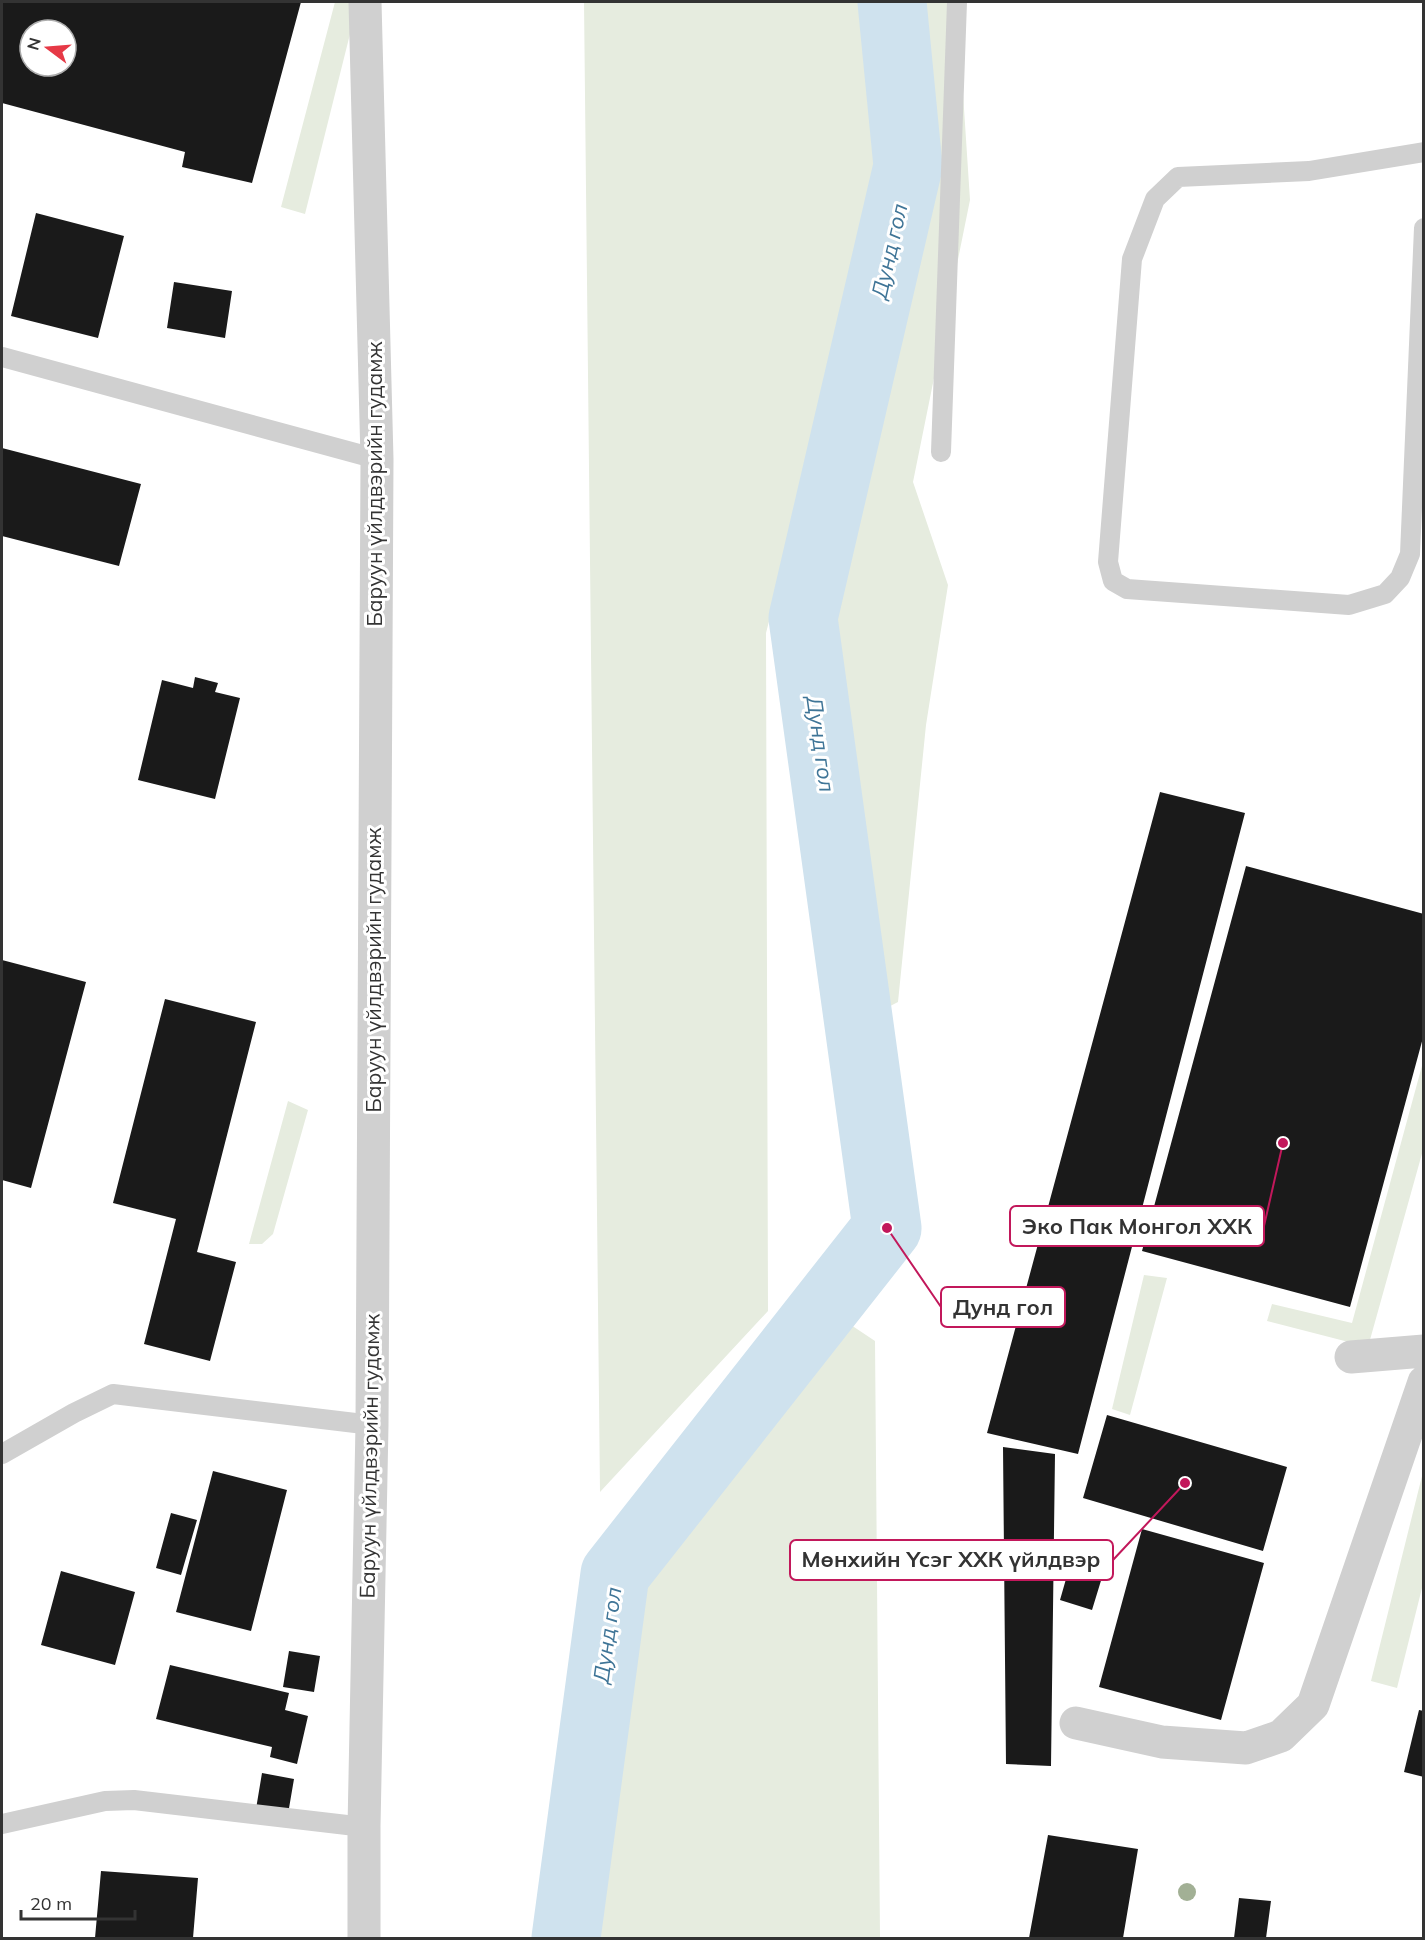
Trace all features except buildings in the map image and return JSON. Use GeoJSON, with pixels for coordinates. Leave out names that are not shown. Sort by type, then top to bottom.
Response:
{"type":"FeatureCollection","features":[{"type":"Feature","properties":{"kind":"street","name":"Баруун үйлдвэрийн гудамж"},"geometry":{"type":"LineString","coordinates":[[364,1938],[372,1425],[377,459],[365,2]]}},
{"type":"Feature","properties":{"kind":"street"},"geometry":{"type":"LineString","coordinates":[[1352,1357],[1424,1351]]}},
{"type":"Feature","properties":{"kind":"street"},"geometry":{"type":"LineString","coordinates":[[1076,1723],[1162,1743],[1246,1748],[1281,1736],[1313,1705],[1424,1382]]}},
{"type":"Feature","properties":{"kind":"lane"},"geometry":{"type":"LineString","coordinates":[[941,452],[957,2]]}},
{"type":"Feature","properties":{"kind":"lane"},"geometry":{"type":"LineString","coordinates":[[1424,152],[1309,171],[1178,177],[1155,199],[1132,259],[1108,562],[1113,580],[1127,589],[1349,605],[1385,594],[1400,578],[1410,554],[1424,228]]}},
{"type":"Feature","properties":{"kind":"lane"},"geometry":{"type":"LineString","coordinates":[[2,357],[377,459]]}},
{"type":"Feature","properties":{"kind":"lane"},"geometry":{"type":"LineString","coordinates":[[2,1454],[74,1413],[113,1394],[372,1425]]}},
{"type":"Feature","properties":{"kind":"lane"},"geometry":{"type":"LineString","coordinates":[[2,1824],[105,1801],[134,1800],[364,1827]]}},
{"type":"Feature","properties":{"kind":"shaded area"},"geometry":{"type":"Polygon","coordinates":[[[335,2],[358,2],[305,214],[281,207],[335,2]]]}},
{"type":"Feature","properties":{"kind":"shaded area"},"geometry":{"type":"Polygon","coordinates":[[[584,2],[878,2],[893,134],[766,633],[768,1311],[600,1492],[584,2]]]}},
{"type":"Feature","properties":{"kind":"shaded area"},"geometry":{"type":"Polygon","coordinates":[[[903,2],[957,2],[970,200],[913,482],[948,585],[926,725],[898,1002],[830,1037],[814,623],[917,186],[903,2]]]}},
{"type":"Feature","properties":{"kind":"shaded area"},"geometry":{"type":"Polygon","coordinates":[[[1423,1062],[1423,1150],[1368,1347],[1267,1321],[1272,1304],[1352,1323],[1423,1062]]]}},
{"type":"Feature","properties":{"kind":"shaded area"},"geometry":{"type":"Polygon","coordinates":[[[288,1101],[308,1110],[273,1234],[262,1244],[249,1244],[288,1101]]]}},
{"type":"Feature","properties":{"kind":"shaded area"},"geometry":{"type":"Polygon","coordinates":[[[1144,1275],[1167,1278],[1130,1415],[1112,1409],[1144,1275]]]}},
{"type":"Feature","properties":{"kind":"shaded area"},"geometry":{"type":"Polygon","coordinates":[[[848,1323],[875,1341],[880,1938],[585,1938],[635,1575],[848,1323]]]}},
{"type":"Feature","properties":{"kind":"shaded area"},"geometry":{"type":"Polygon","coordinates":[[[1423,1472],[1423,1584],[1397,1688],[1371,1681],[1423,1472]]]}},
{"type":"Feature","properties":{"kind":"waterway","name":"Дунд гол"},"geometry":{"type":"LineString","coordinates":[[566,1938],[615,1574],[887,1228],[803,618],[908,166],[892,2]]}},
{"type":"Feature","properties":{"kind":"place","name":"Эко Пак Монгол ХХК"},"geometry":{"type":"Point","coordinates":[1283,1143]}},
{"type":"Feature","properties":{"kind":"place","name":"Дунд гол"},"geometry":{"type":"Point","coordinates":[887,1228]}},
{"type":"Feature","properties":{"kind":"place","name":"Мөнхийн Үсэг ХХК үйлдвэр"},"geometry":{"type":"Point","coordinates":[1185,1483]}}]}
